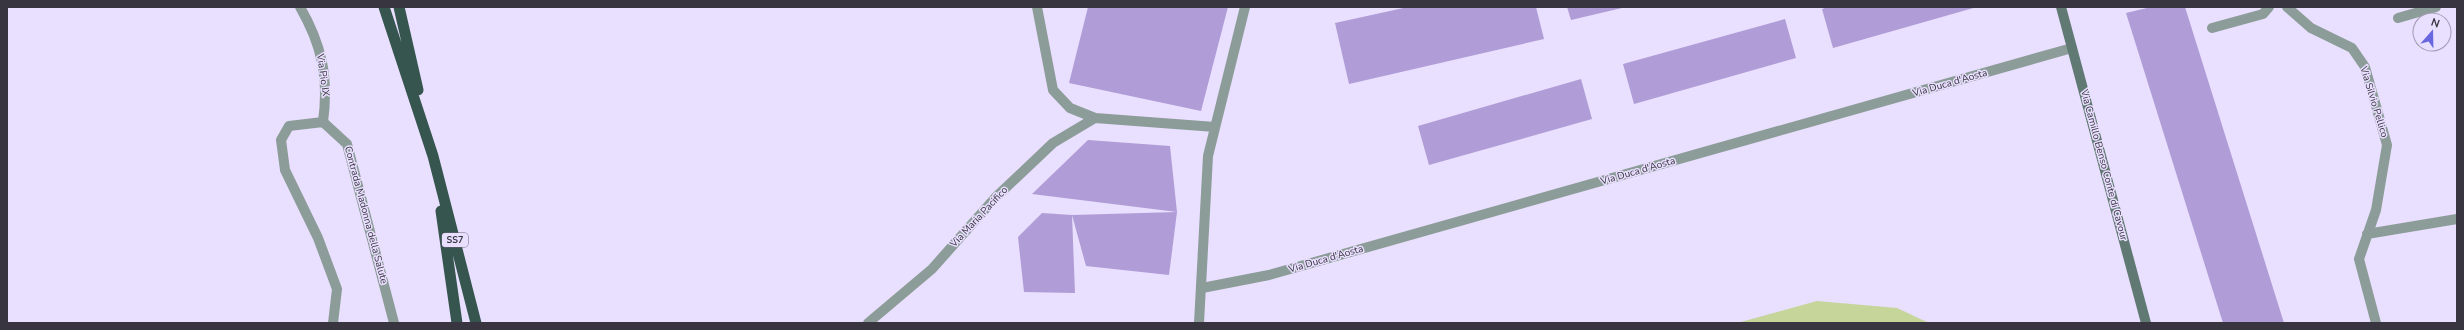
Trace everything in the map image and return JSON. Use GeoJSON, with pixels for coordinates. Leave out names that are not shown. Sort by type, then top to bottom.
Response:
{"type":"FeatureCollection","features":[{"type":"Feature","properties":{"kind":"highway","name":"SS7"},"geometry":{"type":"LineString","coordinates":[[384,7],[433,156],[476,323]]}},
{"type":"Feature","properties":{"kind":"highway"},"geometry":{"type":"LineString","coordinates":[[399,7],[433,156]]}},
{"type":"Feature","properties":{"kind":"highway","name":"SS7"},"geometry":{"type":"LineString","coordinates":[[433,156],[457,323]]}},
{"type":"Feature","properties":{"kind":"main road","name":"Via Camillo Benso Conte di Cavour"},"geometry":{"type":"LineString","coordinates":[[2061,7],[2146,323]]}},
{"type":"Feature","properties":{"kind":"street","name":"Via Pio IX"},"geometry":{"type":"LineString","coordinates":[[300,7],[321,54],[327,93],[323,122]]}},
{"type":"Feature","properties":{"kind":"street"},"geometry":{"type":"LineString","coordinates":[[1037,7],[1053,90],[1070,108],[1095,118],[1215,127]]}},
{"type":"Feature","properties":{"kind":"street"},"geometry":{"type":"LineString","coordinates":[[1199,323],[1208,156],[1244,7]]}},
{"type":"Feature","properties":{"kind":"street"},"geometry":{"type":"LineString","coordinates":[[2212,28],[2264,14],[2269,7]]}},
{"type":"Feature","properties":{"kind":"street","name":"Via Silvio Pellico"},"geometry":{"type":"LineString","coordinates":[[2288,7],[2310,28],[2352,48],[2365,67],[2387,145],[2376,210],[2359,259],[2376,323]]}},
{"type":"Feature","properties":{"kind":"street"},"geometry":{"type":"LineString","coordinates":[[2398,18],[2436,7]]}},
{"type":"Feature","properties":{"kind":"street","name":"Via Duca d'Aosta"},"geometry":{"type":"LineString","coordinates":[[1202,288],[1269,275],[2072,48]]}},
{"type":"Feature","properties":{"kind":"street","name":"Via Maria Pacifico"},"geometry":{"type":"LineString","coordinates":[[868,323],[932,269],[995,198],[1053,143],[1095,118]]}},
{"type":"Feature","properties":{"kind":"street"},"geometry":{"type":"LineString","coordinates":[[323,122],[289,126],[280,140],[285,170],[318,238],[337,289],[333,323]]}},
{"type":"Feature","properties":{"kind":"street","name":"Contrada Madonna della Salute"},"geometry":{"type":"LineString","coordinates":[[323,122],[347,144],[394,323]]}},
{"type":"Feature","properties":{"kind":"street"},"geometry":{"type":"LineString","coordinates":[[2368,234],[2457,219]]}},
{"type":"Feature","properties":{"kind":"green space"},"geometry":{"type":"Polygon","coordinates":[[[1817,301],[1897,308],[1929,323],[1737,323],[1817,301]]]}},
{"type":"Feature","properties":{"kind":"building"},"geometry":{"type":"Polygon","coordinates":[[[1088,7],[1228,7],[1201,111],[1069,83],[1088,7]]]}},
{"type":"Feature","properties":{"kind":"building"},"geometry":{"type":"Polygon","coordinates":[[[1408,7],[1536,7],[1544,39],[1349,84],[1335,23],[1408,7]]]}},
{"type":"Feature","properties":{"kind":"building"},"geometry":{"type":"Polygon","coordinates":[[[1567,7],[1622,7],[1622,8],[1571,20],[1567,7]]]}},
{"type":"Feature","properties":{"kind":"building"},"geometry":{"type":"Polygon","coordinates":[[[1827,7],[1977,7],[1833,48],[1822,9],[1827,7]]]}},
{"type":"Feature","properties":{"kind":"building"},"geometry":{"type":"Polygon","coordinates":[[[2151,7],[2185,7],[2284,323],[2223,323],[2126,13],[2151,7]]]}},
{"type":"Feature","properties":{"kind":"building"},"geometry":{"type":"Polygon","coordinates":[[[1785,19],[1796,58],[1634,104],[1623,64],[1785,19]]]}},
{"type":"Feature","properties":{"kind":"building"},"geometry":{"type":"Polygon","coordinates":[[[1581,79],[1592,119],[1429,165],[1418,126],[1581,79]]]}},
{"type":"Feature","properties":{"kind":"building"},"geometry":{"type":"Polygon","coordinates":[[[1088,140],[1170,146],[1177,212],[1032,194],[1088,140]]]}},
{"type":"Feature","properties":{"kind":"building"},"geometry":{"type":"Polygon","coordinates":[[[1177,212],[1169,275],[1086,266],[1072,215],[1177,212]]]}},
{"type":"Feature","properties":{"kind":"building"},"geometry":{"type":"Polygon","coordinates":[[[1042,213],[1072,215],[1075,293],[1024,292],[1018,237],[1042,213]]]}}]}
